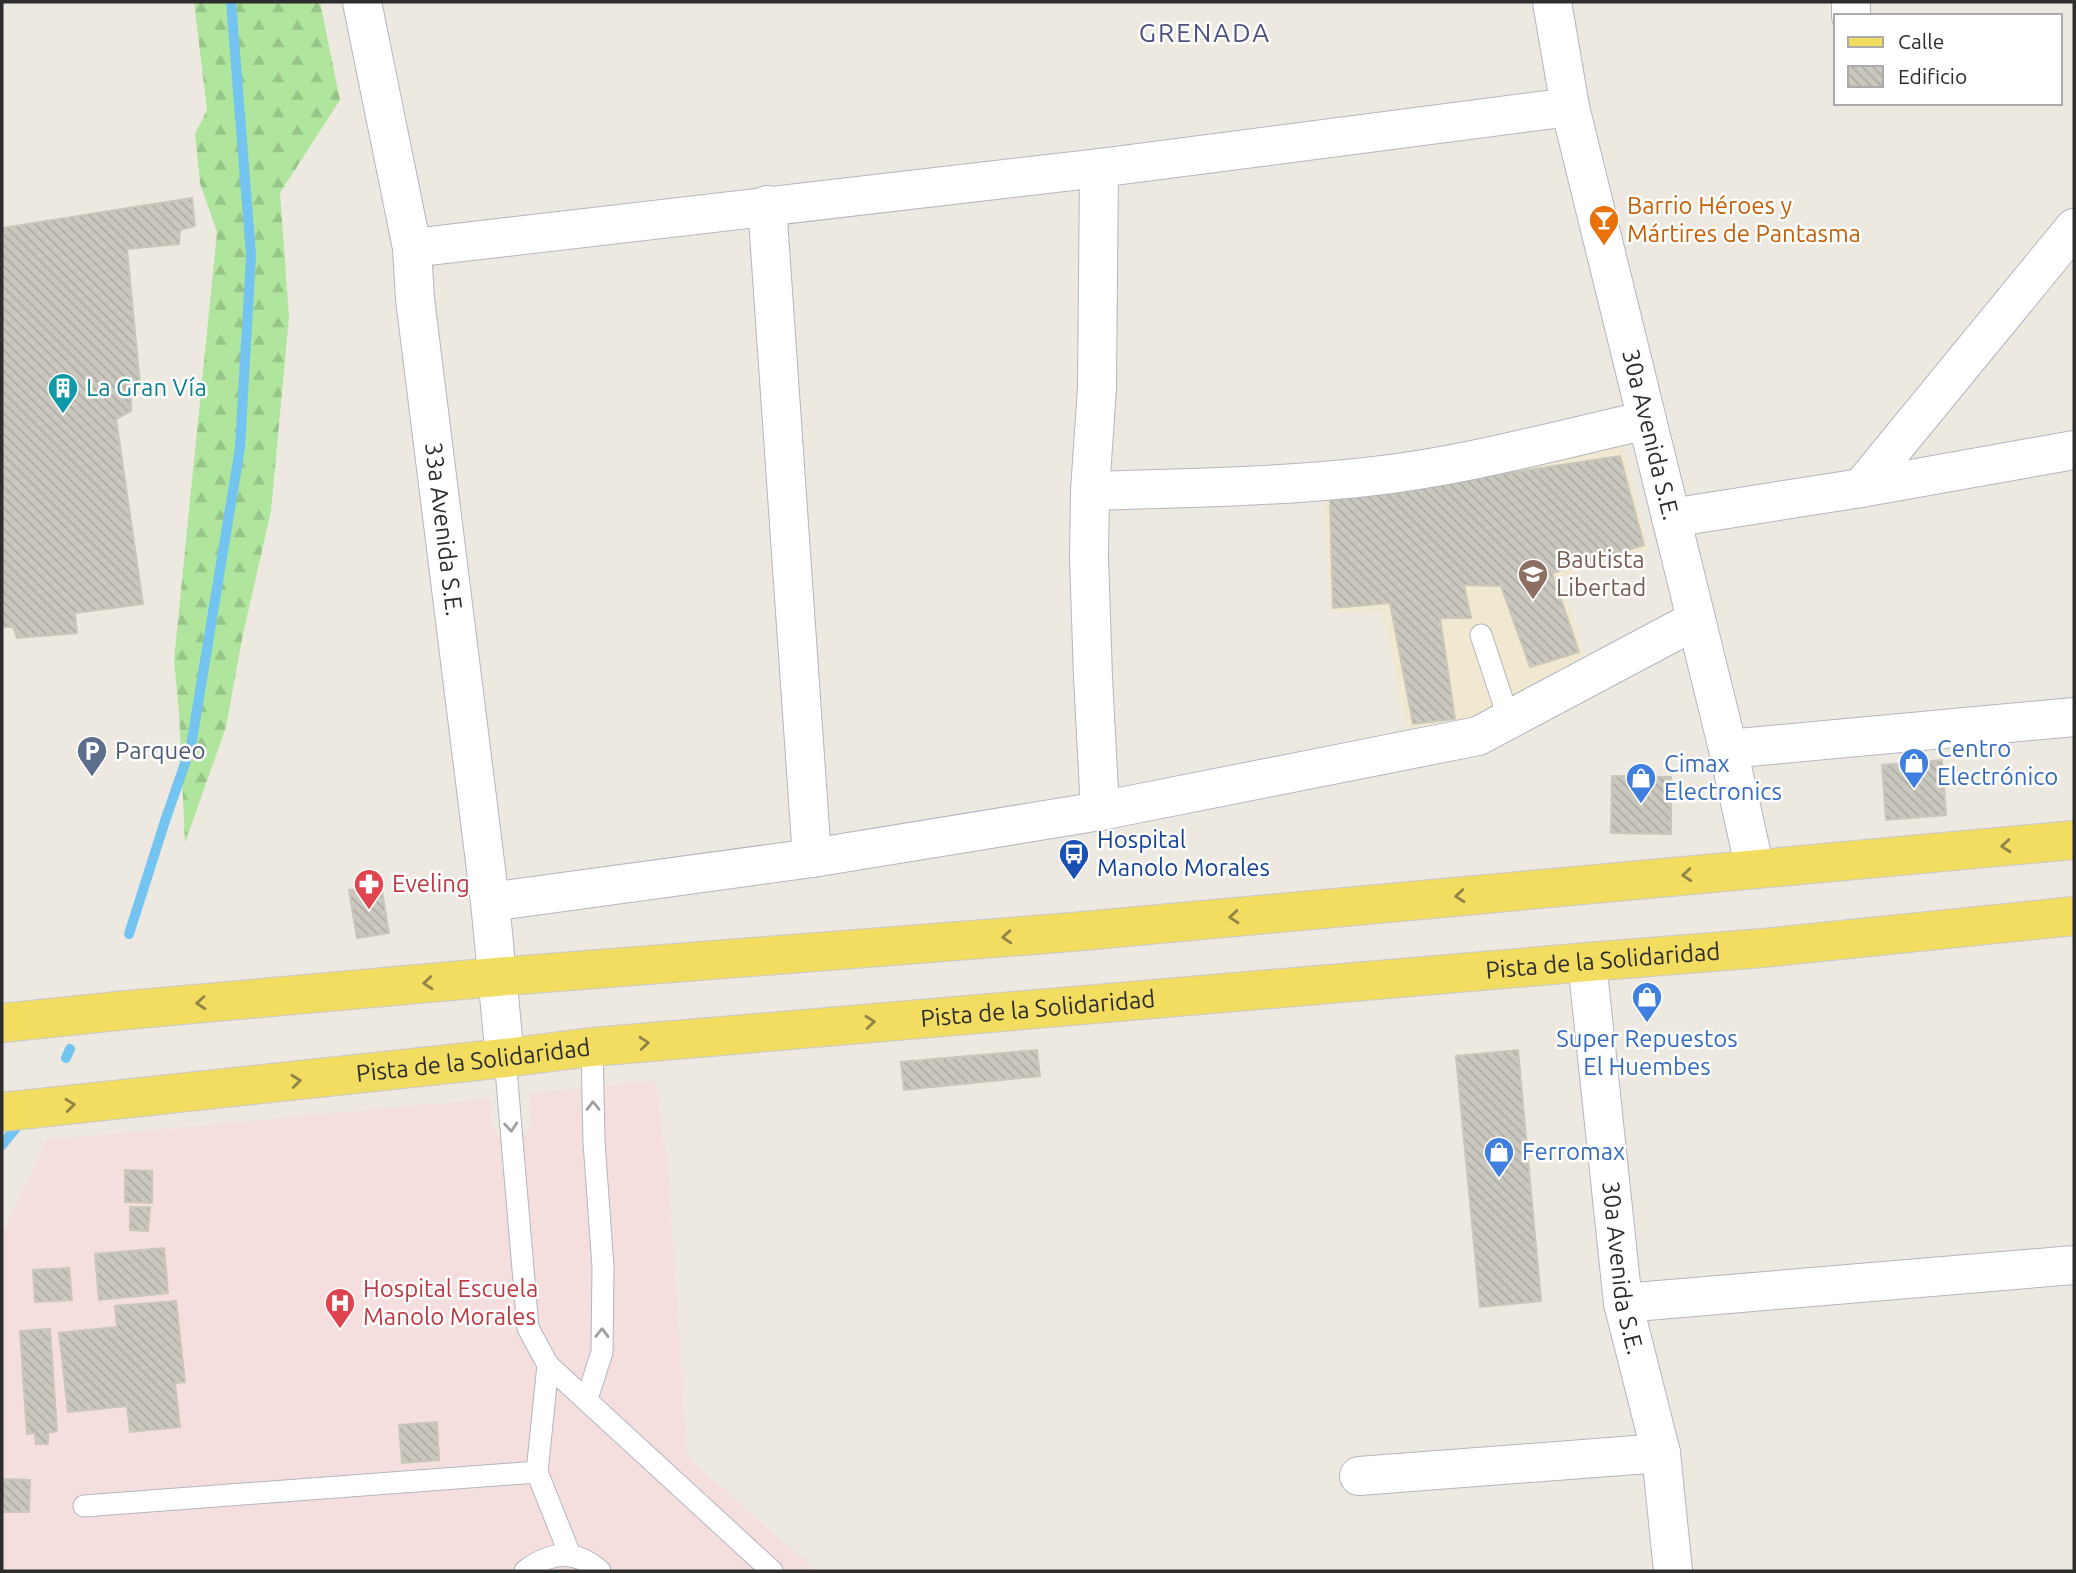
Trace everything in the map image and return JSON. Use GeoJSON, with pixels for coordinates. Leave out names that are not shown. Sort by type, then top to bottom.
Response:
{"type":"FeatureCollection","features":[{"type":"Feature","properties":{"kind":"main road"},"geometry":{"type":"LineString","coordinates":[[2,1023],[496,977],[1072,932],[2074,840]]}},
{"type":"Feature","properties":{"kind":"main road","name":"Pista de la Solidaridad"},"geometry":{"type":"LineString","coordinates":[[2,1112],[505,1059],[592,1047],[1763,948],[2074,916]]}},
{"type":"Feature","properties":{"kind":"street","name":"33a Avenida S.E."},"geometry":{"type":"LineString","coordinates":[[362,2],[412,248],[415,299],[489,902],[505,1059]]}},
{"type":"Feature","properties":{"kind":"street","name":"30a Avenida S.E."},"geometry":{"type":"LineString","coordinates":[[1552,2],[1570,107],[1755,869]]}},
{"type":"Feature","properties":{"kind":"street"},"geometry":{"type":"LineString","coordinates":[[412,248],[1100,168],[1570,107]]}},
{"type":"Feature","properties":{"kind":"street"},"geometry":{"type":"LineString","coordinates":[[1100,168],[1097,387],[1090,491],[1089,558],[1100,811]]}},
{"type":"Feature","properties":{"kind":"street"},"geometry":{"type":"LineString","coordinates":[[767,205],[812,858]]}},
{"type":"Feature","properties":{"kind":"street"},"geometry":{"type":"LineString","coordinates":[[1861,488],[2074,228]]}},
{"type":"Feature","properties":{"kind":"street"},"geometry":{"type":"LineString","coordinates":[[1090,491],[1254,485],[1367,477],[1483,458],[1647,420]]}},
{"type":"Feature","properties":{"kind":"street"},"geometry":{"type":"LineString","coordinates":[[1671,518],[2074,450]]}},
{"type":"Feature","properties":{"kind":"street"},"geometry":{"type":"LineString","coordinates":[[489,902],[812,858],[1100,811],[1478,736],[1696,620]]}},
{"type":"Feature","properties":{"kind":"street"},"geometry":{"type":"LineString","coordinates":[[1728,749],[2074,718]]}},
{"type":"Feature","properties":{"kind":"street","name":"30a Avenida S.E."},"geometry":{"type":"LineString","coordinates":[[1587,962],[1623,1303],[1661,1453],[1673,1571]]}},
{"type":"Feature","properties":{"kind":"street"},"geometry":{"type":"LineString","coordinates":[[1623,1303],[2074,1265]]}},
{"type":"Feature","properties":{"kind":"street"},"geometry":{"type":"LineString","coordinates":[[1359,1476],[1661,1453]]}},
{"type":"Feature","properties":{"kind":"lane"},"geometry":{"type":"LineString","coordinates":[[1481,635],[1509,720]]}},
{"type":"Feature","properties":{"kind":"lane"},"geometry":{"type":"LineString","coordinates":[[587,1399],[602,1352],[603,1267],[594,1142],[592,1047]]}},
{"type":"Feature","properties":{"kind":"lane"},"geometry":{"type":"LineString","coordinates":[[505,1059],[528,1328],[548,1365],[772,1571]]}},
{"type":"Feature","properties":{"kind":"lane"},"geometry":{"type":"LineString","coordinates":[[548,1365],[537,1472],[570,1555]]}},
{"type":"Feature","properties":{"kind":"lane"},"geometry":{"type":"LineString","coordinates":[[84,1506],[537,1472]]}},
{"type":"Feature","properties":{"kind":"lane"},"geometry":{"type":"LineString","coordinates":[[525,1571],[538,1561],[554,1555],[570,1555],[586,1560],[600,1571]]}},
{"type":"Feature","properties":{"kind":"shaded area"},"geometry":{"type":"Polygon","coordinates":[[[1623,445],[1648,550],[1560,577],[1585,655],[1461,726],[1407,733],[1383,611],[1331,612],[1323,493],[1623,445]]]}},
{"type":"Feature","properties":{"kind":"shaded area","name":"Hospital Escuela Manolo Morales"},"geometry":{"type":"Polygon","coordinates":[[[656,1081],[669,1182],[687,1457],[816,1571],[2,1571],[2,1235],[47,1140],[490,1099],[492,1127],[513,1154],[532,1125],[529,1094],[656,1081]]]}},
{"type":"Feature","properties":{"kind":"green space"},"geometry":{"type":"Polygon","coordinates":[[[194,2],[320,2],[340,100],[280,193],[289,317],[271,511],[243,634],[226,727],[185,843],[174,660],[217,232],[200,183],[195,134],[207,110],[194,2]]]}},
{"type":"Feature","properties":{"kind":"building","name":"La Gran Vía"},"geometry":{"type":"Polygon","coordinates":[[[192,198],[195,226],[180,230],[179,244],[127,249],[140,384],[131,391],[131,411],[116,419],[143,604],[75,613],[77,633],[17,638],[13,627],[2,627],[2,228],[192,198]]]}},
{"type":"Feature","properties":{"kind":"building"},"geometry":{"type":"Polygon","coordinates":[[[1620,456],[1644,545],[1552,573],[1579,652],[1530,667],[1501,586],[1464,585],[1471,618],[1440,618],[1455,719],[1413,724],[1390,603],[1333,608],[1330,500],[1620,456]]]}},
{"type":"Feature","properties":{"kind":"building","name":"Centro Electrónico"},"geometry":{"type":"Polygon","coordinates":[[[1942,760],[1946,815],[1886,820],[1882,765],[1942,760]]]}},
{"type":"Feature","properties":{"kind":"building","name":"Cimax Electronics"},"geometry":{"type":"Polygon","coordinates":[[[1612,776],[1671,777],[1671,834],[1611,833],[1612,776]]]}},
{"type":"Feature","properties":{"kind":"building","name":"Eveling"},"geometry":{"type":"Polygon","coordinates":[[[381,885],[389,933],[357,938],[349,890],[381,885]]]}},
{"type":"Feature","properties":{"kind":"building"},"geometry":{"type":"Polygon","coordinates":[[[1037,1050],[1040,1076],[904,1090],[901,1062],[1037,1050]]]}},
{"type":"Feature","properties":{"kind":"building","name":"Ferromax"},"geometry":{"type":"Polygon","coordinates":[[[1518,1050],[1541,1301],[1480,1307],[1456,1056],[1518,1050]]]}},
{"type":"Feature","properties":{"kind":"building"},"geometry":{"type":"Polygon","coordinates":[[[125,1170],[152,1171],[152,1203],[125,1202],[125,1170]]]}},
{"type":"Feature","properties":{"kind":"building"},"geometry":{"type":"Polygon","coordinates":[[[130,1207],[150,1207],[148,1231],[130,1230],[130,1207]]]}},
{"type":"Feature","properties":{"kind":"building"},"geometry":{"type":"Polygon","coordinates":[[[164,1248],[168,1293],[99,1300],[95,1254],[164,1248]]]}},
{"type":"Feature","properties":{"kind":"building"},"geometry":{"type":"Polygon","coordinates":[[[69,1268],[72,1300],[35,1302],[33,1270],[69,1268]]]}},
{"type":"Feature","properties":{"kind":"building"},"geometry":{"type":"Polygon","coordinates":[[[176,1301],[185,1382],[175,1383],[180,1427],[130,1432],[127,1406],[68,1412],[59,1333],[117,1327],[115,1306],[176,1301]]]}},
{"type":"Feature","properties":{"kind":"building"},"geometry":{"type":"Polygon","coordinates":[[[50,1329],[57,1431],[48,1433],[48,1444],[36,1444],[35,1433],[27,1434],[20,1331],[50,1329]]]}},
{"type":"Feature","properties":{"kind":"building"},"geometry":{"type":"Polygon","coordinates":[[[437,1422],[439,1460],[402,1463],[399,1425],[437,1422]]]}},
{"type":"Feature","properties":{"kind":"building"},"geometry":{"type":"Polygon","coordinates":[[[2,1479],[30,1480],[29,1512],[2,1512],[2,1479]]]}},
{"type":"Feature","properties":{"kind":"waterway"},"geometry":{"type":"LineString","coordinates":[[129,934],[191,746],[240,448],[251,255],[231,2]]}},
{"type":"Feature","properties":{"kind":"waterway"},"geometry":{"type":"LineString","coordinates":[[66,1058],[70,1049]]}},
{"type":"Feature","properties":{"kind":"waterway"},"geometry":{"type":"LineString","coordinates":[[2,1145],[19,1124]]}},
{"type":"Feature","properties":{"kind":"place","name":"Barrio Héroes y Mártires de Pantasma"},"geometry":{"type":"Point","coordinates":[1604,247]}},
{"type":"Feature","properties":{"kind":"place","name":"La Gran Vía"},"geometry":{"type":"Point","coordinates":[63,415]}},
{"type":"Feature","properties":{"kind":"place","name":"Bautista Libertad"},"geometry":{"type":"Point","coordinates":[1533,601]}},
{"type":"Feature","properties":{"kind":"place","name":"Parqueo"},"geometry":{"type":"Point","coordinates":[92,778]}},
{"type":"Feature","properties":{"kind":"place","name":"Centro Electrónico"},"geometry":{"type":"Point","coordinates":[1914,790]}},
{"type":"Feature","properties":{"kind":"place","name":"Cimax Electronics"},"geometry":{"type":"Point","coordinates":[1641,805]}},
{"type":"Feature","properties":{"kind":"place","name":"Hospital Manolo Morales"},"geometry":{"type":"Point","coordinates":[1074,881]}},
{"type":"Feature","properties":{"kind":"place","name":"Eveling"},"geometry":{"type":"Point","coordinates":[369,911]}},
{"type":"Feature","properties":{"kind":"place","name":"Super Repuestos El Huembes"},"geometry":{"type":"Point","coordinates":[1647,1024]}},
{"type":"Feature","properties":{"kind":"place","name":"Ferromax"},"geometry":{"type":"Point","coordinates":[1499,1179]}},
{"type":"Feature","properties":{"kind":"place","name":"Hospital Escuela Manolo Morales"},"geometry":{"type":"Point","coordinates":[340,1330]}},
{"type":"Feature","properties":{"kind":"district","name":"GRENADA"},"geometry":{"type":"Point","coordinates":[1205,33]}}]}
